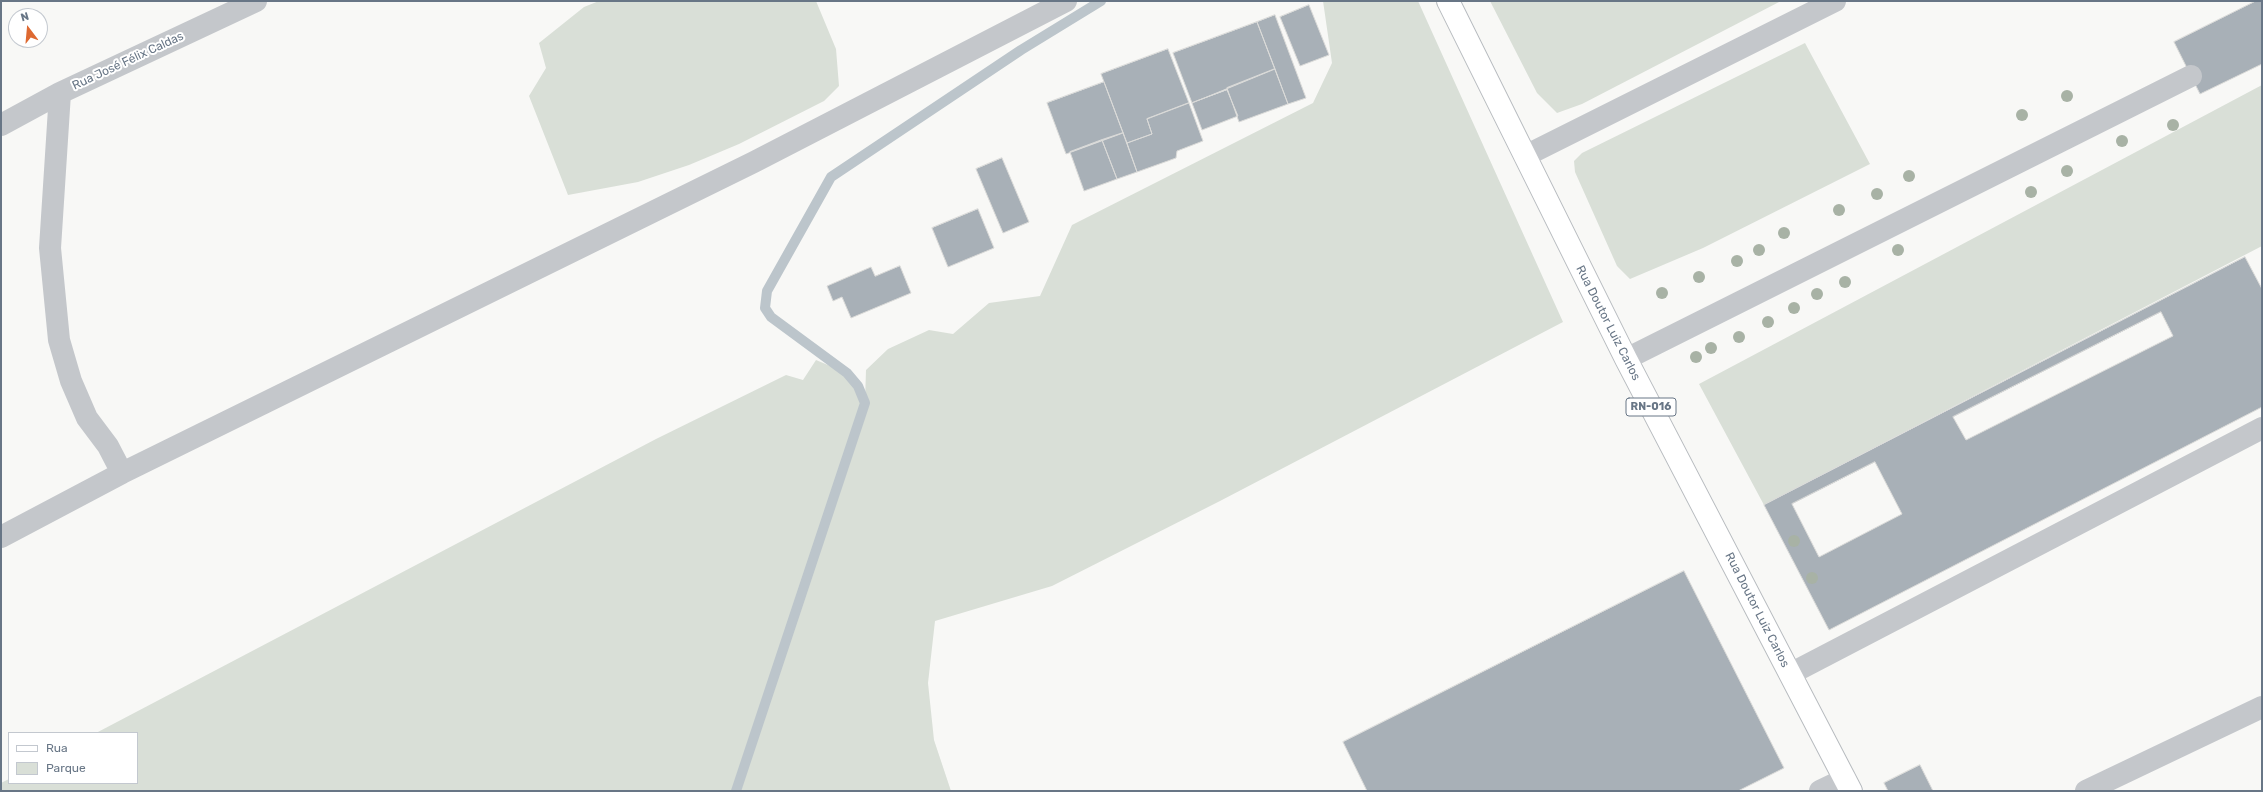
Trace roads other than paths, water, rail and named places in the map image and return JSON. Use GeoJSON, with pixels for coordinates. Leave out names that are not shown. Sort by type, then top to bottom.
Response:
{"type":"FeatureCollection","features":[{"type":"Feature","properties":{"kind":"main road","name":"Rua Doutor Luiz Carlos"},"geometry":{"type":"LineString","coordinates":[[1448,1],[1626,359],[1848,785]]}},
{"type":"Feature","properties":{"kind":"street","name":"Rua José Félix Caldas"},"geometry":{"type":"LineString","coordinates":[[1,125],[60,93],[256,1]]}},
{"type":"Feature","properties":{"kind":"street"},"geometry":{"type":"LineString","coordinates":[[1,537],[122,473],[754,162],[1066,1]]}},
{"type":"Feature","properties":{"kind":"street"},"geometry":{"type":"LineString","coordinates":[[1525,156],[1835,1]]}},
{"type":"Feature","properties":{"kind":"street"},"geometry":{"type":"LineString","coordinates":[[1626,359],[2191,76]]}},
{"type":"Feature","properties":{"kind":"street"},"geometry":{"type":"LineString","coordinates":[[60,93],[50,248],[59,340],[71,381],[87,418],[108,446],[122,473]]}},
{"type":"Feature","properties":{"kind":"street"},"geometry":{"type":"LineString","coordinates":[[1790,674],[2262,428]]}},
{"type":"Feature","properties":{"kind":"street"},"geometry":{"type":"LineString","coordinates":[[2086,791],[2262,707]]}},
{"type":"Feature","properties":{"kind":"street"},"geometry":{"type":"LineString","coordinates":[[1820,791],[1848,785]]}},
{"type":"Feature","properties":{"kind":"waterway"},"geometry":{"type":"LineString","coordinates":[[736,791],[865,403],[858,386],[847,373],[771,317],[765,308],[767,291],[831,177],[1021,50],[1101,1]]}}]}
